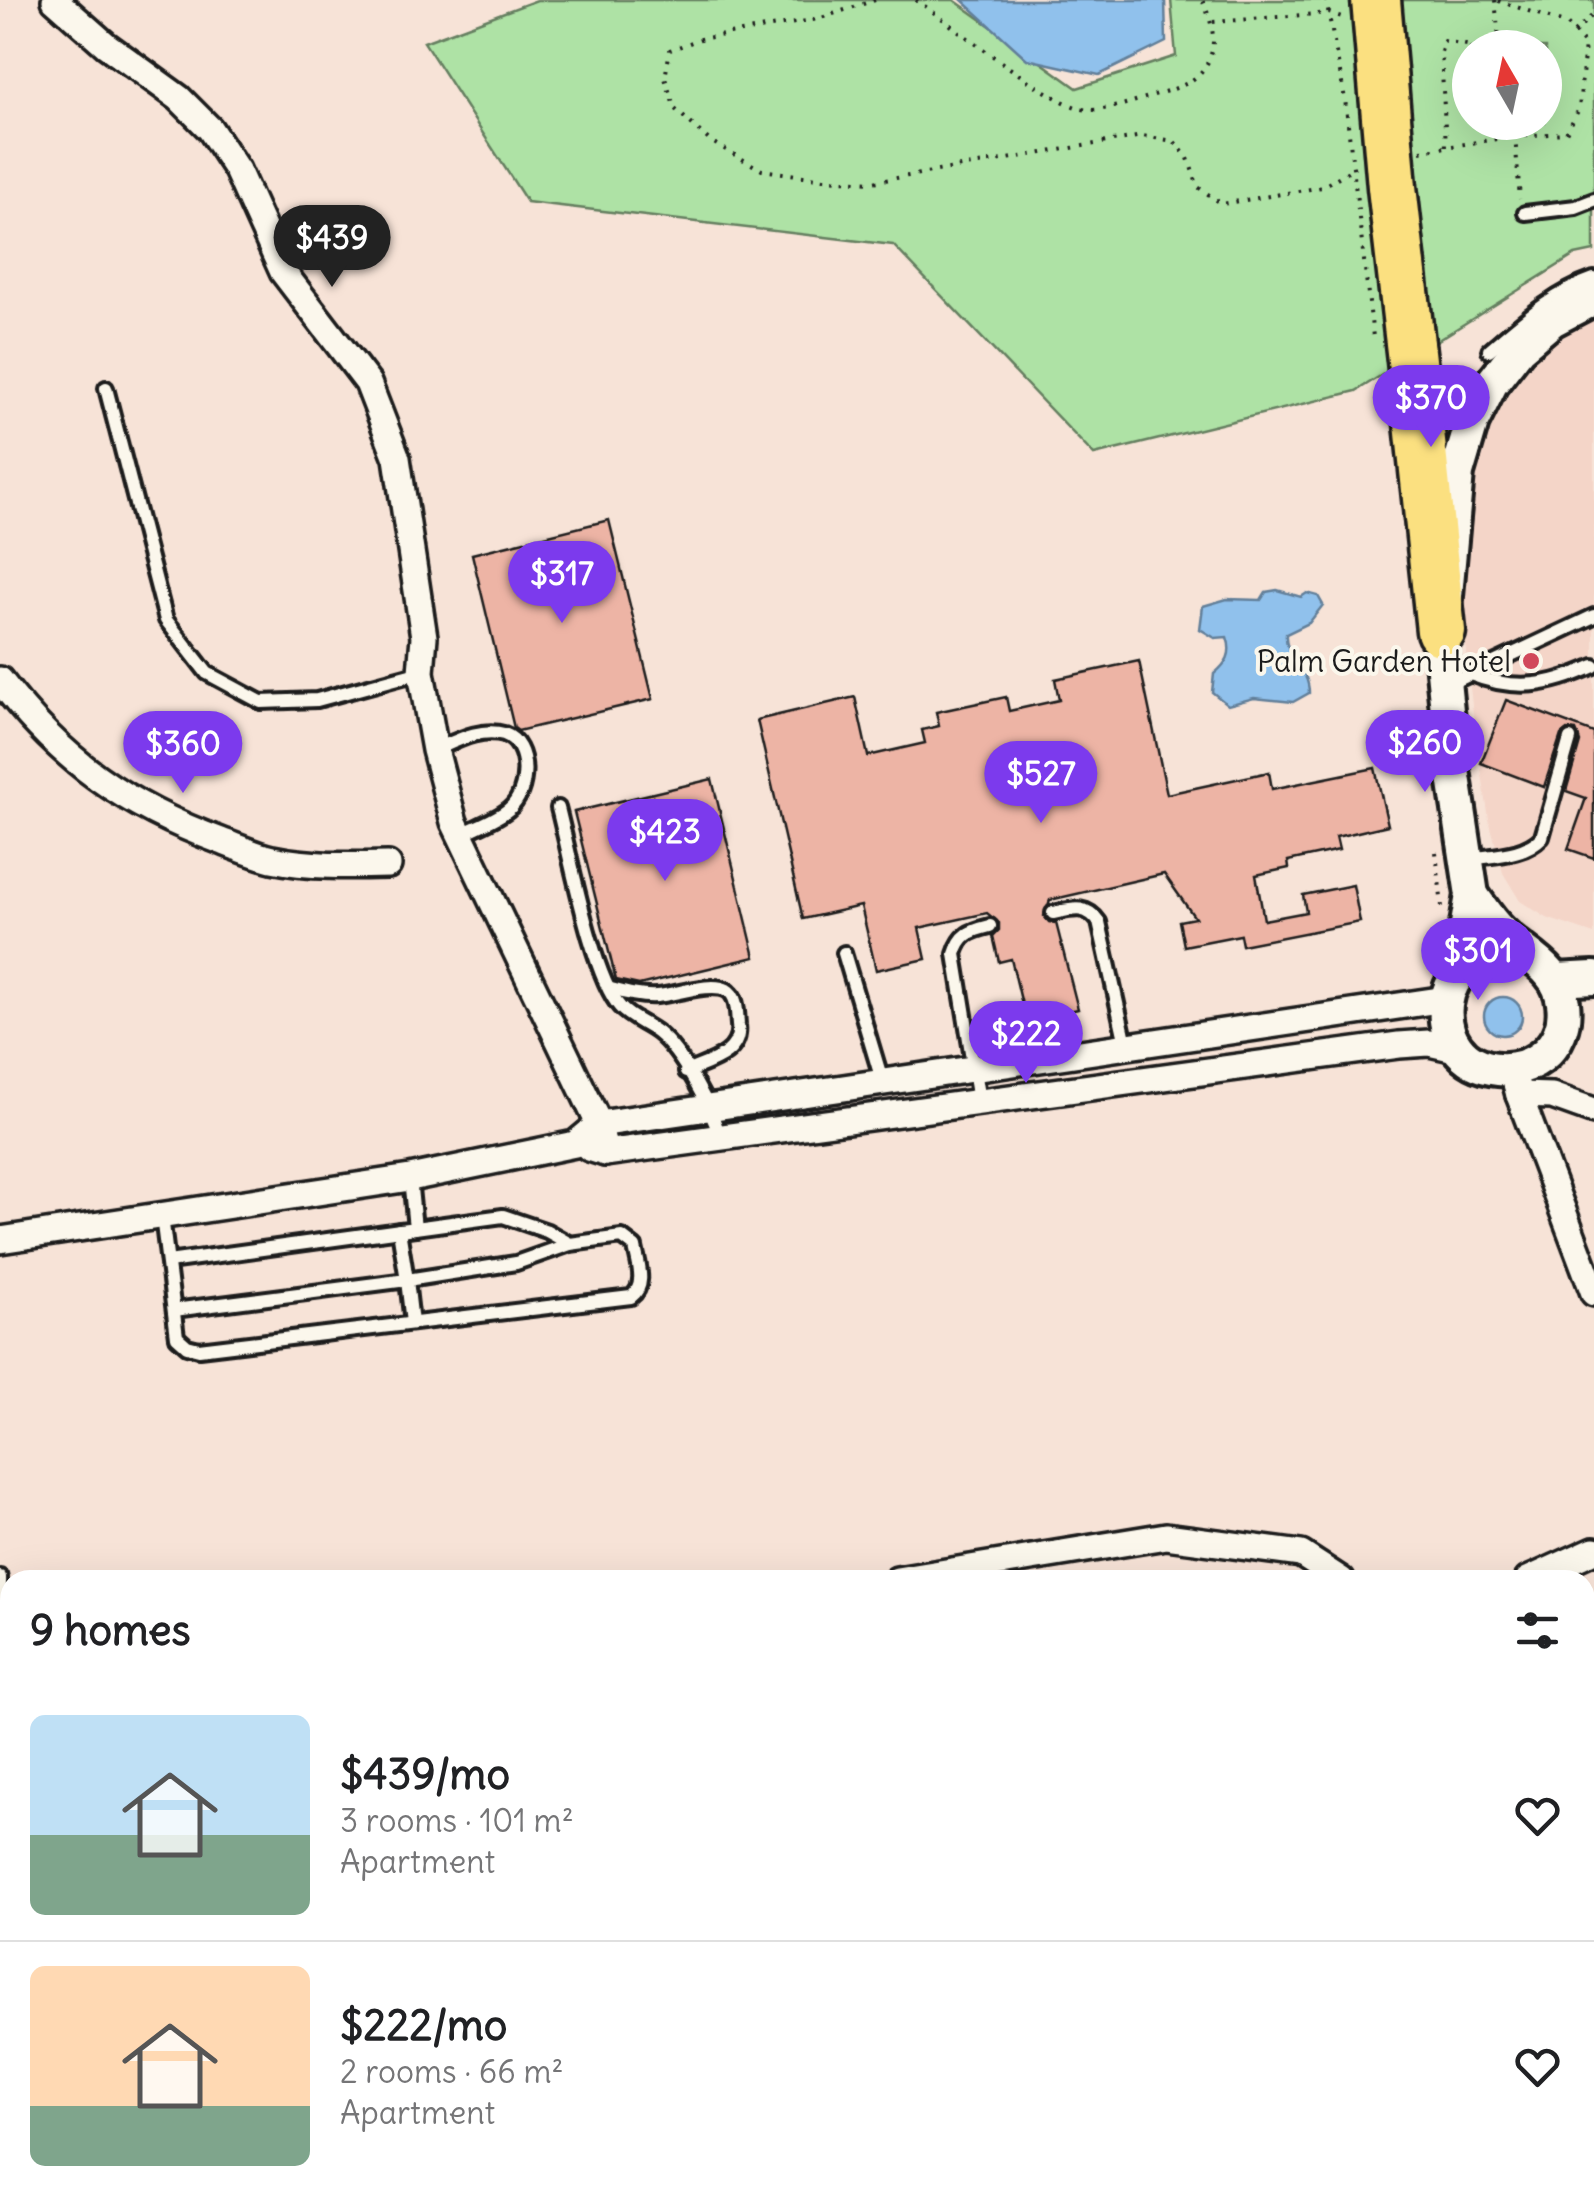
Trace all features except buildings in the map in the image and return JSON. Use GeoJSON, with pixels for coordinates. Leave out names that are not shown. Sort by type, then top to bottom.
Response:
{"type":"FeatureCollection","features":[{"type":"Feature","properties":{"kind":"highway"},"geometry":{"type":"LineString","coordinates":[[1360,9],[1392,187],[1442,631]]}},
{"type":"Feature","properties":{"kind":"street"},"geometry":{"type":"LineString","coordinates":[[56,0],[106,45],[180,98],[210,129],[237,170],[283,272],[368,383],[397,458],[424,636],[420,672],[435,750],[460,835],[599,1124],[605,1153]]}},
{"type":"Feature","properties":{"kind":"street"},"geometry":{"type":"LineString","coordinates":[[1594,298],[1552,320],[1519,348],[1492,384],[1472,422],[1456,474],[1442,631],[1458,680],[1466,859],[1472,895],[1446,1017],[1450,1035],[1475,1062],[1515,1082],[1594,1111]]}},
{"type":"Feature","properties":{"kind":"street"},"geometry":{"type":"LineString","coordinates":[[0,680],[27,716],[63,753],[118,794],[182,826],[270,858],[336,866],[388,866]]}},
{"type":"Feature","properties":{"kind":"street"},"geometry":{"type":"LineString","coordinates":[[1472,895],[1496,928],[1524,955]]}},
{"type":"Feature","properties":{"kind":"street"},"geometry":{"type":"LineString","coordinates":[[0,1240],[410,1178],[575,1144],[599,1124],[1126,1044],[1453,986],[1480,957],[1502,952],[1536,960],[1556,980],[1564,1009],[1558,1038]]}},
{"type":"Feature","properties":{"kind":"street"},"geometry":{"type":"LineString","coordinates":[[1556,980],[1594,978]]}},
{"type":"Feature","properties":{"kind":"street"},"geometry":{"type":"LineString","coordinates":[[1515,1082],[1558,1038],[1594,1021]]}},
{"type":"Feature","properties":{"kind":"street"},"geometry":{"type":"LineString","coordinates":[[575,1144],[605,1153],[1400,1045],[1429,1044],[1460,1050]]}},
{"type":"Feature","properties":{"kind":"street"},"geometry":{"type":"LineString","coordinates":[[1515,1082],[1594,1293]]}},
{"type":"Feature","properties":{"kind":"street"},"geometry":{"type":"LineString","coordinates":[[958,1570],[1166,1536],[1301,1554],[1326,1570]]}},
{"type":"Feature","properties":{"kind":"street"},"geometry":{"type":"LineString","coordinates":[[1550,1570],[1594,1550]]}},
{"type":"Feature","properties":{"kind":"lane"},"geometry":{"type":"LineString","coordinates":[[1525,213],[1576,207],[1594,200]]}},
{"type":"Feature","properties":{"kind":"lane"},"geometry":{"type":"LineString","coordinates":[[1488,350],[1536,311],[1574,286],[1594,279]]}},
{"type":"Feature","properties":{"kind":"lane"},"geometry":{"type":"LineString","coordinates":[[106,388],[166,620],[207,674],[261,702],[316,700],[420,672]]}},
{"type":"Feature","properties":{"kind":"lane"},"geometry":{"type":"LineString","coordinates":[[1458,680],[1594,616]]}},
{"type":"Feature","properties":{"kind":"lane"},"geometry":{"type":"LineString","coordinates":[[1458,680],[1518,687],[1594,666]]}},
{"type":"Feature","properties":{"kind":"lane"},"geometry":{"type":"LineString","coordinates":[[435,750],[482,733],[502,734],[514,740],[523,755],[521,794],[510,809],[460,835]]}},
{"type":"Feature","properties":{"kind":"lane"},"geometry":{"type":"LineString","coordinates":[[1466,859],[1519,852],[1534,846],[1542,837],[1570,739]]}},
{"type":"Feature","properties":{"kind":"lane"},"geometry":{"type":"LineString","coordinates":[[558,808],[598,965],[620,1006],[661,1034],[678,1055],[710,1106],[720,1138]]}},
{"type":"Feature","properties":{"kind":"lane"},"geometry":{"type":"LineString","coordinates":[[1054,913],[1078,908],[1092,912],[1099,922],[1126,1044]]}},
{"type":"Feature","properties":{"kind":"lane"},"geometry":{"type":"LineString","coordinates":[[979,1102],[955,954],[960,939],[971,930],[990,926]]}},
{"type":"Feature","properties":{"kind":"lane"},"geometry":{"type":"LineString","coordinates":[[844,953],[882,1080]]}},
{"type":"Feature","properties":{"kind":"lane"},"geometry":{"type":"LineString","coordinates":[[611,990],[655,996],[715,987],[727,990],[735,1000],[740,1038],[724,1056],[686,1072]]}},
{"type":"Feature","properties":{"kind":"lane"},"geometry":{"type":"LineString","coordinates":[[410,1178],[415,1228]]}},
{"type":"Feature","properties":{"kind":"lane"},"geometry":{"type":"LineString","coordinates":[[162,1216],[177,1337],[199,1350],[631,1297],[641,1284],[635,1247],[622,1237],[570,1244],[516,1264],[174,1310]]}},
{"type":"Feature","properties":{"kind":"lane"},"geometry":{"type":"LineString","coordinates":[[168,1262],[503,1216],[547,1231],[570,1244]]}},
{"type":"Feature","properties":{"kind":"lane"},"geometry":{"type":"LineString","coordinates":[[400,1230],[412,1323]]}},
{"type":"Feature","properties":{"kind":"lane"},"geometry":{"type":"LineString","coordinates":[[0,1577],[0,1594]]}},
{"type":"Feature","properties":{"kind":"path"},"geometry":{"type":"LineString","coordinates":[[875,0],[818,18],[700,39],[670,50],[665,78],[676,110],[710,141],[762,170],[824,180],[873,182],[1142,136],[1174,142],[1188,158],[1198,188],[1222,204],[1322,188],[1366,160]]}},
{"type":"Feature","properties":{"kind":"path"},"geometry":{"type":"LineString","coordinates":[[916,0],[1056,100],[1086,110],[1118,106],[1188,84],[1207,67],[1214,39],[1213,22],[1202,0]]}},
{"type":"Feature","properties":{"kind":"path"},"geometry":{"type":"LineString","coordinates":[[1498,30],[1496,0],[1567,24],[1585,44],[1580,108],[1566,133],[1562,133]]}},
{"type":"Feature","properties":{"kind":"path"},"geometry":{"type":"LineString","coordinates":[[1213,22],[1360,9]]}},
{"type":"Feature","properties":{"kind":"path"},"geometry":{"type":"LineString","coordinates":[[1574,32],[1594,14]]}},
{"type":"Feature","properties":{"kind":"path"},"geometry":{"type":"LineString","coordinates":[[1446,146],[1441,52],[1444,41],[1452,42]]}},
{"type":"Feature","properties":{"kind":"path"},"geometry":{"type":"LineString","coordinates":[[1414,152],[1487,140]]}},
{"type":"Feature","properties":{"kind":"path"},"geometry":{"type":"LineString","coordinates":[[1515,140],[1518,193],[1525,213]]}},
{"type":"Feature","properties":{"kind":"shaded area","name":"Palm Garden Hotel"},"geometry":{"type":"Polygon","coordinates":[[[1594,318],[1594,934],[1547,918],[1520,901],[1503,873],[1489,819],[1475,731],[1459,591],[1462,534],[1476,453],[1490,413],[1516,374],[1555,339],[1594,318]]]}},
{"type":"Feature","properties":{"kind":"green space"},"geometry":{"type":"Polygon","coordinates":[[[537,0],[954,0],[1077,88],[1176,56],[1171,0],[1594,0],[1594,251],[1575,255],[1356,391],[1094,455],[893,245],[527,202],[424,42],[537,0]]]}},
{"type":"Feature","properties":{"kind":"water"},"geometry":{"type":"Polygon","coordinates":[[[962,0],[1165,0],[1166,42],[1099,75],[1027,59],[962,0]]]}},
{"type":"Feature","properties":{"kind":"water"},"geometry":{"type":"Polygon","coordinates":[[[1277,590],[1301,597],[1307,593],[1318,596],[1323,605],[1309,623],[1286,634],[1309,693],[1293,702],[1254,698],[1228,705],[1212,692],[1214,674],[1228,658],[1229,643],[1227,637],[1215,638],[1200,629],[1203,606],[1227,599],[1261,600],[1266,592],[1277,590]]]}},
{"type":"Feature","properties":{"kind":"water"},"geometry":{"type":"Polygon","coordinates":[[[1503,997],[1516,1003],[1522,1016],[1516,1029],[1503,1035],[1490,1029],[1484,1016],[1490,1003],[1503,997]]]}},
{"type":"Feature","properties":{"kind":"place","name":"Palm Garden Hotel"},"geometry":{"type":"Point","coordinates":[1531,661]}}]}
